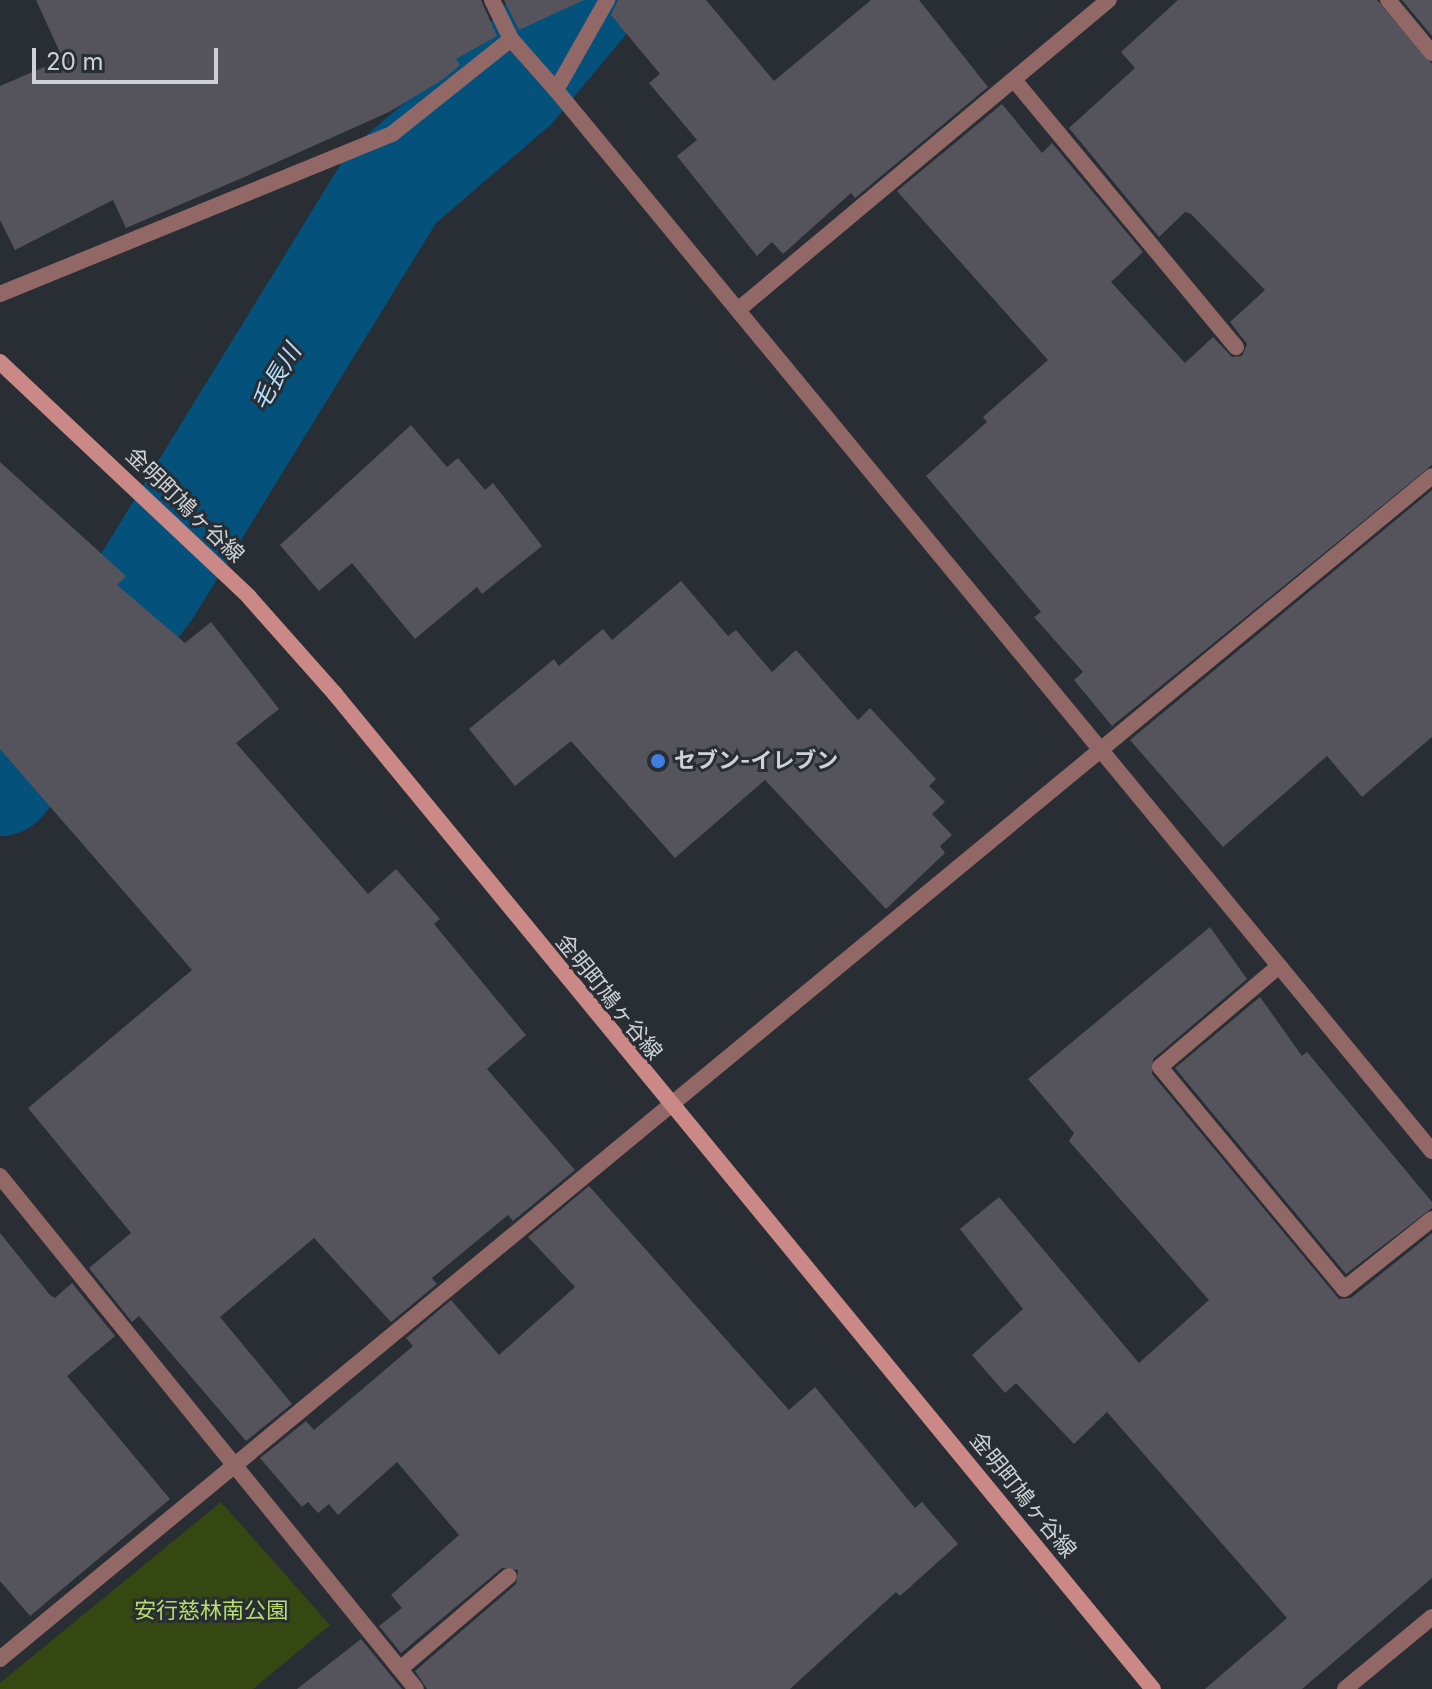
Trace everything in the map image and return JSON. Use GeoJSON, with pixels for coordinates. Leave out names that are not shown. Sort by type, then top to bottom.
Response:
{"type":"FeatureCollection","features":[{"type":"Feature","properties":{"kind":"main road","name":"金明町鳩ヶ谷線"},"geometry":{"type":"LineString","coordinates":[[0,362],[225,574],[335,694],[668,1104],[1153,1689]]}},
{"type":"Feature","properties":{"kind":"street"},"geometry":{"type":"LineString","coordinates":[[492,0],[511,39],[1102,747],[1432,1151]]}},
{"type":"Feature","properties":{"kind":"street"},"geometry":{"type":"LineString","coordinates":[[556,90],[607,0]]}},
{"type":"Feature","properties":{"kind":"street"},"geometry":{"type":"LineString","coordinates":[[739,309],[1109,0]]}},
{"type":"Feature","properties":{"kind":"street"},"geometry":{"type":"LineString","coordinates":[[1388,0],[1432,53]]}},
{"type":"Feature","properties":{"kind":"street"},"geometry":{"type":"LineString","coordinates":[[0,294],[392,134],[511,39]]}},
{"type":"Feature","properties":{"kind":"street"},"geometry":{"type":"LineString","coordinates":[[1015,81],[1236,347]]}},
{"type":"Feature","properties":{"kind":"street"},"geometry":{"type":"LineString","coordinates":[[0,1659],[668,1104],[1432,476]]}},
{"type":"Feature","properties":{"kind":"street"},"geometry":{"type":"LineString","coordinates":[[1279,966],[1160,1067],[1344,1289],[1432,1219]]}},
{"type":"Feature","properties":{"kind":"street"},"geometry":{"type":"LineString","coordinates":[[0,1176],[416,1689]]}},
{"type":"Feature","properties":{"kind":"street"},"geometry":{"type":"LineString","coordinates":[[400,1669],[509,1576]]}},
{"type":"Feature","properties":{"kind":"street"},"geometry":{"type":"LineString","coordinates":[[1345,1689],[1432,1617]]}},
{"type":"Feature","properties":{"kind":"green space","name":"安行慈林南公園"},"geometry":{"type":"Polygon","coordinates":[[[221,1502],[330,1625],[253,1689],[0,1689],[0,1683],[221,1502]]]}},
{"type":"Feature","properties":{"kind":"building"},"geometry":{"type":"Polygon","coordinates":[[[36,0],[481,0],[497,36],[456,59],[460,65],[442,80],[389,112],[242,178],[126,228],[113,200],[15,250],[0,220],[0,86],[63,59],[36,0]]]}},
{"type":"Feature","properties":{"kind":"building"},"geometry":{"type":"Polygon","coordinates":[[[504,0],[584,0],[519,30],[504,0]]]}},
{"type":"Feature","properties":{"kind":"building"},"geometry":{"type":"Polygon","coordinates":[[[618,0],[706,0],[774,81],[871,0],[919,0],[988,87],[855,198],[851,193],[783,254],[772,242],[757,256],[677,156],[697,140],[649,83],[660,74],[611,15],[618,0]]]}},
{"type":"Feature","properties":{"kind":"building"},"geometry":{"type":"Polygon","coordinates":[[[1178,0],[1377,0],[1432,64],[1432,465],[1112,726],[1074,680],[1083,672],[1034,617],[1041,612],[926,476],[987,422],[983,417],[1048,360],[897,191],[1002,104],[1042,153],[1052,143],[1143,252],[1111,282],[1185,363],[1213,337],[1232,357],[1242,356],[1247,344],[1230,322],[1265,290],[1191,214],[1185,212],[1159,237],[1069,128],[1135,68],[1121,52],[1178,0]]]}},
{"type":"Feature","properties":{"kind":"building"},"geometry":{"type":"Polygon","coordinates":[[[1402,0],[1432,0],[1432,36],[1402,0]]]}},
{"type":"Feature","properties":{"kind":"building"},"geometry":{"type":"Polygon","coordinates":[[[411,425],[447,467],[458,458],[485,490],[493,483],[542,546],[482,594],[477,587],[415,639],[352,563],[319,591],[280,545],[411,425]]]}},
{"type":"Feature","properties":{"kind":"building"},"geometry":{"type":"Polygon","coordinates":[[[0,462],[126,576],[117,585],[185,643],[211,622],[279,709],[236,743],[368,894],[396,869],[440,919],[434,924],[526,1035],[487,1069],[575,1170],[513,1221],[508,1215],[432,1278],[437,1284],[391,1322],[314,1238],[220,1317],[292,1404],[246,1441],[139,1316],[132,1322],[89,1268],[131,1233],[28,1108],[192,970],[0,749],[0,462]]]}},
{"type":"Feature","properties":{"kind":"building"},"geometry":{"type":"Polygon","coordinates":[[[1432,490],[1432,737],[1362,797],[1327,756],[1223,847],[1130,740],[1432,490]]]}},
{"type":"Feature","properties":{"kind":"building"},"geometry":{"type":"Polygon","coordinates":[[[681,581],[728,636],[736,630],[772,672],[796,650],[858,720],[870,708],[936,779],[929,786],[945,802],[932,814],[952,835],[940,846],[945,853],[886,909],[765,780],[675,858],[571,741],[515,786],[469,729],[554,659],[559,666],[603,629],[612,640],[681,581]]]}},
{"type":"Feature","properties":{"kind":"building"},"geometry":{"type":"Polygon","coordinates":[[[1210,927],[1247,979],[1153,1059],[1152,1074],[1339,1299],[1351,1298],[1432,1233],[1432,1578],[1302,1689],[1205,1689],[1287,1618],[1107,1412],[1074,1444],[1016,1383],[1005,1393],[972,1355],[1023,1309],[960,1229],[999,1197],[1139,1363],[1209,1300],[1069,1141],[1074,1133],[1028,1079],[1210,927]]]}},
{"type":"Feature","properties":{"kind":"building"},"geometry":{"type":"Polygon","coordinates":[[[1260,997],[1302,1056],[1307,1052],[1432,1202],[1432,1208],[1346,1274],[1175,1068],[1260,997]]]}},
{"type":"Feature","properties":{"kind":"building"},"geometry":{"type":"Polygon","coordinates":[[[589,1186],[789,1410],[815,1387],[915,1508],[922,1502],[958,1544],[900,1596],[896,1592],[790,1689],[427,1689],[415,1671],[516,1584],[518,1570],[502,1568],[401,1653],[379,1626],[402,1608],[391,1595],[459,1535],[397,1462],[338,1515],[329,1504],[318,1513],[308,1502],[302,1507],[260,1458],[306,1421],[314,1430],[413,1346],[406,1338],[451,1300],[499,1355],[575,1287],[528,1237],[589,1186]]]}},
{"type":"Feature","properties":{"kind":"building"},"geometry":{"type":"Polygon","coordinates":[[[0,1233],[50,1295],[55,1298],[72,1283],[115,1336],[67,1376],[170,1499],[30,1616],[0,1581],[0,1233]]]}},
{"type":"Feature","properties":{"kind":"building"},"geometry":{"type":"Polygon","coordinates":[[[361,1639],[402,1689],[297,1689],[361,1639]]]}},
{"type":"Feature","properties":{"kind":"waterway","name":"毛長川"},"geometry":{"type":"LineString","coordinates":[[0,780],[147,586],[392,187],[512,84],[582,0]]}},
{"type":"Feature","properties":{"kind":"place","name":"セブン-イレブン"},"geometry":{"type":"Point","coordinates":[658,761]}}]}
